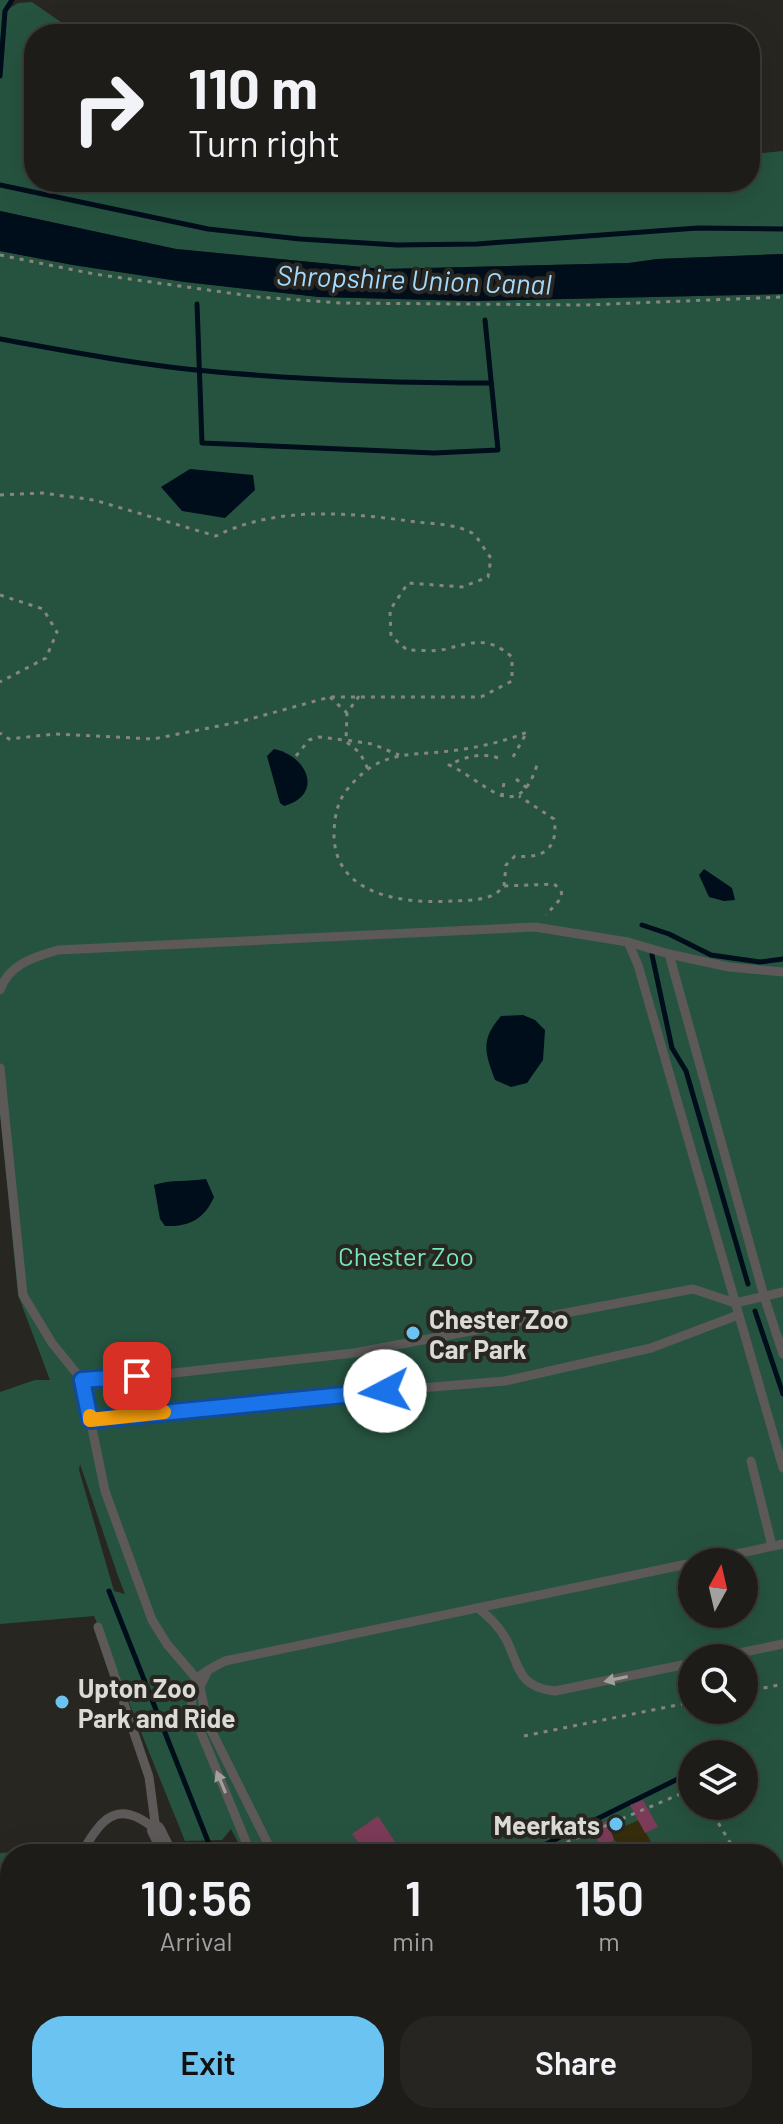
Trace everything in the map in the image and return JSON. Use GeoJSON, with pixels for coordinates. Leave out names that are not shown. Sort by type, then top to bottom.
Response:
{"type":"FeatureCollection","features":[{"type":"Feature","properties":{"kind":"street"},"geometry":{"type":"LineString","coordinates":[[154,1844],[156,1830]]}},
{"type":"Feature","properties":{"kind":"street"},"geometry":{"type":"LineString","coordinates":[[156,1830],[163,1844]]}},
{"type":"Feature","properties":{"kind":"lane"},"geometry":{"type":"LineString","coordinates":[[0,990],[4,979],[26,960],[58,950],[535,927],[628,942],[729,967],[783,972]]}},
{"type":"Feature","properties":{"kind":"lane"},"geometry":{"type":"LineString","coordinates":[[628,942],[638,965],[783,1468]]}},
{"type":"Feature","properties":{"kind":"lane"},"geometry":{"type":"LineString","coordinates":[[669,954],[783,1354]]}},
{"type":"Feature","properties":{"kind":"lane"},"geometry":{"type":"LineString","coordinates":[[0,1068],[23,1295],[52,1343],[82,1380],[105,1491],[152,1620],[167,1644],[196,1678]]}},
{"type":"Feature","properties":{"kind":"lane"},"geometry":{"type":"LineString","coordinates":[[82,1380],[354,1353],[693,1289],[735,1303],[783,1292]]}},
{"type":"Feature","properties":{"kind":"lane"},"geometry":{"type":"LineString","coordinates":[[90,1420],[276,1400],[505,1381],[651,1348],[738,1315]]}},
{"type":"Feature","properties":{"kind":"lane"},"geometry":{"type":"LineString","coordinates":[[751,1461],[778,1545],[758,1549]]}},
{"type":"Feature","properties":{"kind":"lane"},"geometry":{"type":"LineString","coordinates":[[247,1844],[193,1713],[190,1694],[196,1678],[209,1669],[225,1661],[678,1566]]}},
{"type":"Feature","properties":{"kind":"lane"},"geometry":{"type":"LineString","coordinates":[[478,1608],[498,1627],[517,1669],[527,1682],[539,1689],[555,1691],[678,1666]]}},
{"type":"Feature","properties":{"kind":"lane"},"geometry":{"type":"LineString","coordinates":[[98,1627],[149,1777],[156,1830]]}},
{"type":"Feature","properties":{"kind":"lane"},"geometry":{"type":"LineString","coordinates":[[758,1649],[783,1644]]}},
{"type":"Feature","properties":{"kind":"lane"},"geometry":{"type":"LineString","coordinates":[[209,1669],[200,1687],[207,1722],[268,1844]]}},
{"type":"Feature","properties":{"kind":"lane"},"geometry":{"type":"LineString","coordinates":[[89,1844],[109,1817],[123,1813],[140,1816],[156,1830]]}},
{"type":"Feature","properties":{"kind":"path"},"geometry":{"type":"LineString","coordinates":[[0,255],[94,274],[258,297],[340,303],[585,305],[783,297]]}},
{"type":"Feature","properties":{"kind":"path"},"geometry":{"type":"LineString","coordinates":[[0,495],[42,493],[94,500],[216,536],[236,526],[290,515],[353,513],[446,525],[472,534],[491,558],[488,577],[462,587],[408,583],[390,610],[391,636],[407,650],[443,650],[468,641],[499,645],[512,657],[512,681],[481,697],[330,697],[239,722],[153,739],[55,734],[9,739],[0,733]]}},
{"type":"Feature","properties":{"kind":"path"},"geometry":{"type":"LineString","coordinates":[[0,595],[43,609],[57,632],[46,658],[0,682]]}},
{"type":"Feature","properties":{"kind":"path"},"geometry":{"type":"LineString","coordinates":[[359,696],[347,713],[346,740],[360,753],[368,769]]}},
{"type":"Feature","properties":{"kind":"path"},"geometry":{"type":"LineString","coordinates":[[330,697],[347,713]]}},
{"type":"Feature","properties":{"kind":"path"},"geometry":{"type":"LineString","coordinates":[[513,757],[527,732],[456,750],[399,755],[368,769],[346,791],[337,807],[336,851],[353,877],[367,889],[390,898],[412,902],[480,899],[499,893],[504,886],[506,865],[515,856],[536,857],[551,845],[554,819],[517,795]]}},
{"type":"Feature","properties":{"kind":"path"},"geometry":{"type":"LineString","coordinates":[[296,756],[309,740],[319,737],[372,744],[399,755]]}},
{"type":"Feature","properties":{"kind":"path"},"geometry":{"type":"LineString","coordinates":[[498,758],[488,754],[463,758],[449,765],[502,797],[517,795],[527,788],[537,765]]}},
{"type":"Feature","properties":{"kind":"path"},"geometry":{"type":"LineString","coordinates":[[516,779],[527,788]]}},
{"type":"Feature","properties":{"kind":"path"},"geometry":{"type":"LineString","coordinates":[[502,797],[504,782]]}},
{"type":"Feature","properties":{"kind":"path"},"geometry":{"type":"LineString","coordinates":[[504,886],[542,882],[554,884],[561,890],[562,897],[556,906],[535,927]]}},
{"type":"Feature","properties":{"kind":"path"},"geometry":{"type":"LineString","coordinates":[[758,1689],[783,1684]]}},
{"type":"Feature","properties":{"kind":"path"},"geometry":{"type":"LineString","coordinates":[[524,1736],[678,1705]]}},
{"type":"Feature","properties":{"kind":"path"},"geometry":{"type":"LineString","coordinates":[[563,1844],[678,1795]]}},
{"type":"Feature","properties":{"kind":"path"},"geometry":{"type":"LineString","coordinates":[[716,1820],[731,1844]]}},
{"type":"Feature","properties":{"kind":"green space"},"geometry":{"type":"Polygon","coordinates":[[[0,0],[12,0],[7,10],[18,3],[32,2],[64,24],[24,24],[24,192],[760,192],[760,153],[783,151],[783,254],[629,263],[383,269],[176,249],[0,211],[0,0]]]}},
{"type":"Feature","properties":{"kind":"green space","name":"Chester Zoo"},"geometry":{"type":"Polygon","coordinates":[[[0,251],[185,282],[319,297],[472,301],[783,294],[783,1844],[239,1844],[231,1829],[222,1840],[185,1841],[94,1616],[0,1624],[0,1392],[35,1380],[50,1380],[18,1295],[0,1114],[0,251]],[[80,1464],[79,1470],[114,1591],[125,1594],[80,1464]]]}},
{"type":"Feature","properties":{"kind":"sand","name":"Meerkats"},"geometry":{"type":"Polygon","coordinates":[[[639,1820],[652,1844],[620,1844],[611,1832],[639,1820]]]}},
{"type":"Feature","properties":{"kind":"water","name":"Shropshire Union Canal"},"geometry":{"type":"Polygon","coordinates":[[[0,211],[176,249],[383,269],[629,263],[783,254],[783,294],[472,301],[319,297],[185,282],[0,251],[0,211]]]}},
{"type":"Feature","properties":{"kind":"water"},"geometry":{"type":"Polygon","coordinates":[[[190,469],[253,475],[255,490],[225,518],[182,511],[161,487],[190,469]]]}},
{"type":"Feature","properties":{"kind":"water"},"geometry":{"type":"Polygon","coordinates":[[[274,749],[296,759],[307,776],[304,793],[284,806],[280,803],[267,756],[274,749]]]}},
{"type":"Feature","properties":{"kind":"water"},"geometry":{"type":"Polygon","coordinates":[[[704,869],[732,888],[735,900],[709,897],[699,875],[704,869]]]}},
{"type":"Feature","properties":{"kind":"water"},"geometry":{"type":"Polygon","coordinates":[[[523,1015],[535,1020],[545,1030],[543,1060],[527,1083],[511,1087],[495,1080],[487,1054],[487,1040],[501,1016],[523,1015]]]}},
{"type":"Feature","properties":{"kind":"water"},"geometry":{"type":"Polygon","coordinates":[[[206,1179],[214,1197],[200,1217],[181,1225],[165,1226],[160,1219],[154,1185],[206,1179]]]}},
{"type":"Feature","properties":{"kind":"building"},"geometry":{"type":"Polygon","coordinates":[[[643,1800],[658,1827],[645,1833],[630,1805],[643,1800]]]}},
{"type":"Feature","properties":{"kind":"building"},"geometry":{"type":"Polygon","coordinates":[[[378,1816],[396,1844],[360,1844],[352,1834],[378,1816]]]}},
{"type":"Feature","properties":{"kind":"building"},"geometry":{"type":"Polygon","coordinates":[[[607,1821],[614,1840],[599,1844],[592,1828],[607,1821]]]}},
{"type":"Feature","properties":{"kind":"waterway"},"geometry":{"type":"LineString","coordinates":[[0,76],[5,11],[12,0]]}},
{"type":"Feature","properties":{"kind":"waterway"},"geometry":{"type":"LineString","coordinates":[[0,185],[24,190]]}},
{"type":"Feature","properties":{"kind":"waterway"},"geometry":{"type":"LineString","coordinates":[[33,192],[208,229],[397,245],[477,244],[698,228],[783,229]]}},
{"type":"Feature","properties":{"kind":"waterway"},"geometry":{"type":"LineString","coordinates":[[197,304],[202,443],[434,453],[498,450],[485,320]]}},
{"type":"Feature","properties":{"kind":"waterway"},"geometry":{"type":"LineString","coordinates":[[0,339],[135,362],[217,372],[354,380],[490,383]]}},
{"type":"Feature","properties":{"kind":"waterway"},"geometry":{"type":"LineString","coordinates":[[642,925],[669,934],[711,955],[760,962],[783,959]]}},
{"type":"Feature","properties":{"kind":"waterway"},"geometry":{"type":"LineString","coordinates":[[652,955],[672,1048],[686,1071],[748,1284]]}},
{"type":"Feature","properties":{"kind":"waterway"},"geometry":{"type":"LineString","coordinates":[[755,1311],[783,1394]]}},
{"type":"Feature","properties":{"kind":"waterway"},"geometry":{"type":"LineString","coordinates":[[109,1591],[209,1844]]}},
{"type":"Feature","properties":{"kind":"waterway"},"geometry":{"type":"LineString","coordinates":[[546,1844],[678,1779]]}},
{"type":"Feature","properties":{"kind":"slow traffic"},"geometry":{"type":"LineString","coordinates":[[90,1416],[90,1420],[164,1412]]}},
{"type":"Feature","properties":{"kind":"place","name":"Chester Zoo Car Park"},"geometry":{"type":"Point","coordinates":[413,1333]}},
{"type":"Feature","properties":{"kind":"place","name":"Upton Zoo Park and Ride"},"geometry":{"type":"Point","coordinates":[62,1702]}},
{"type":"Feature","properties":{"kind":"place","name":"Meerkats"},"geometry":{"type":"Point","coordinates":[616,1824]}},
{"type":"Feature","properties":{"kind":"route"},"geometry":{"type":"LineString","coordinates":[[137,1376],[82,1380],[90,1420],[385,1391]]}}]}
